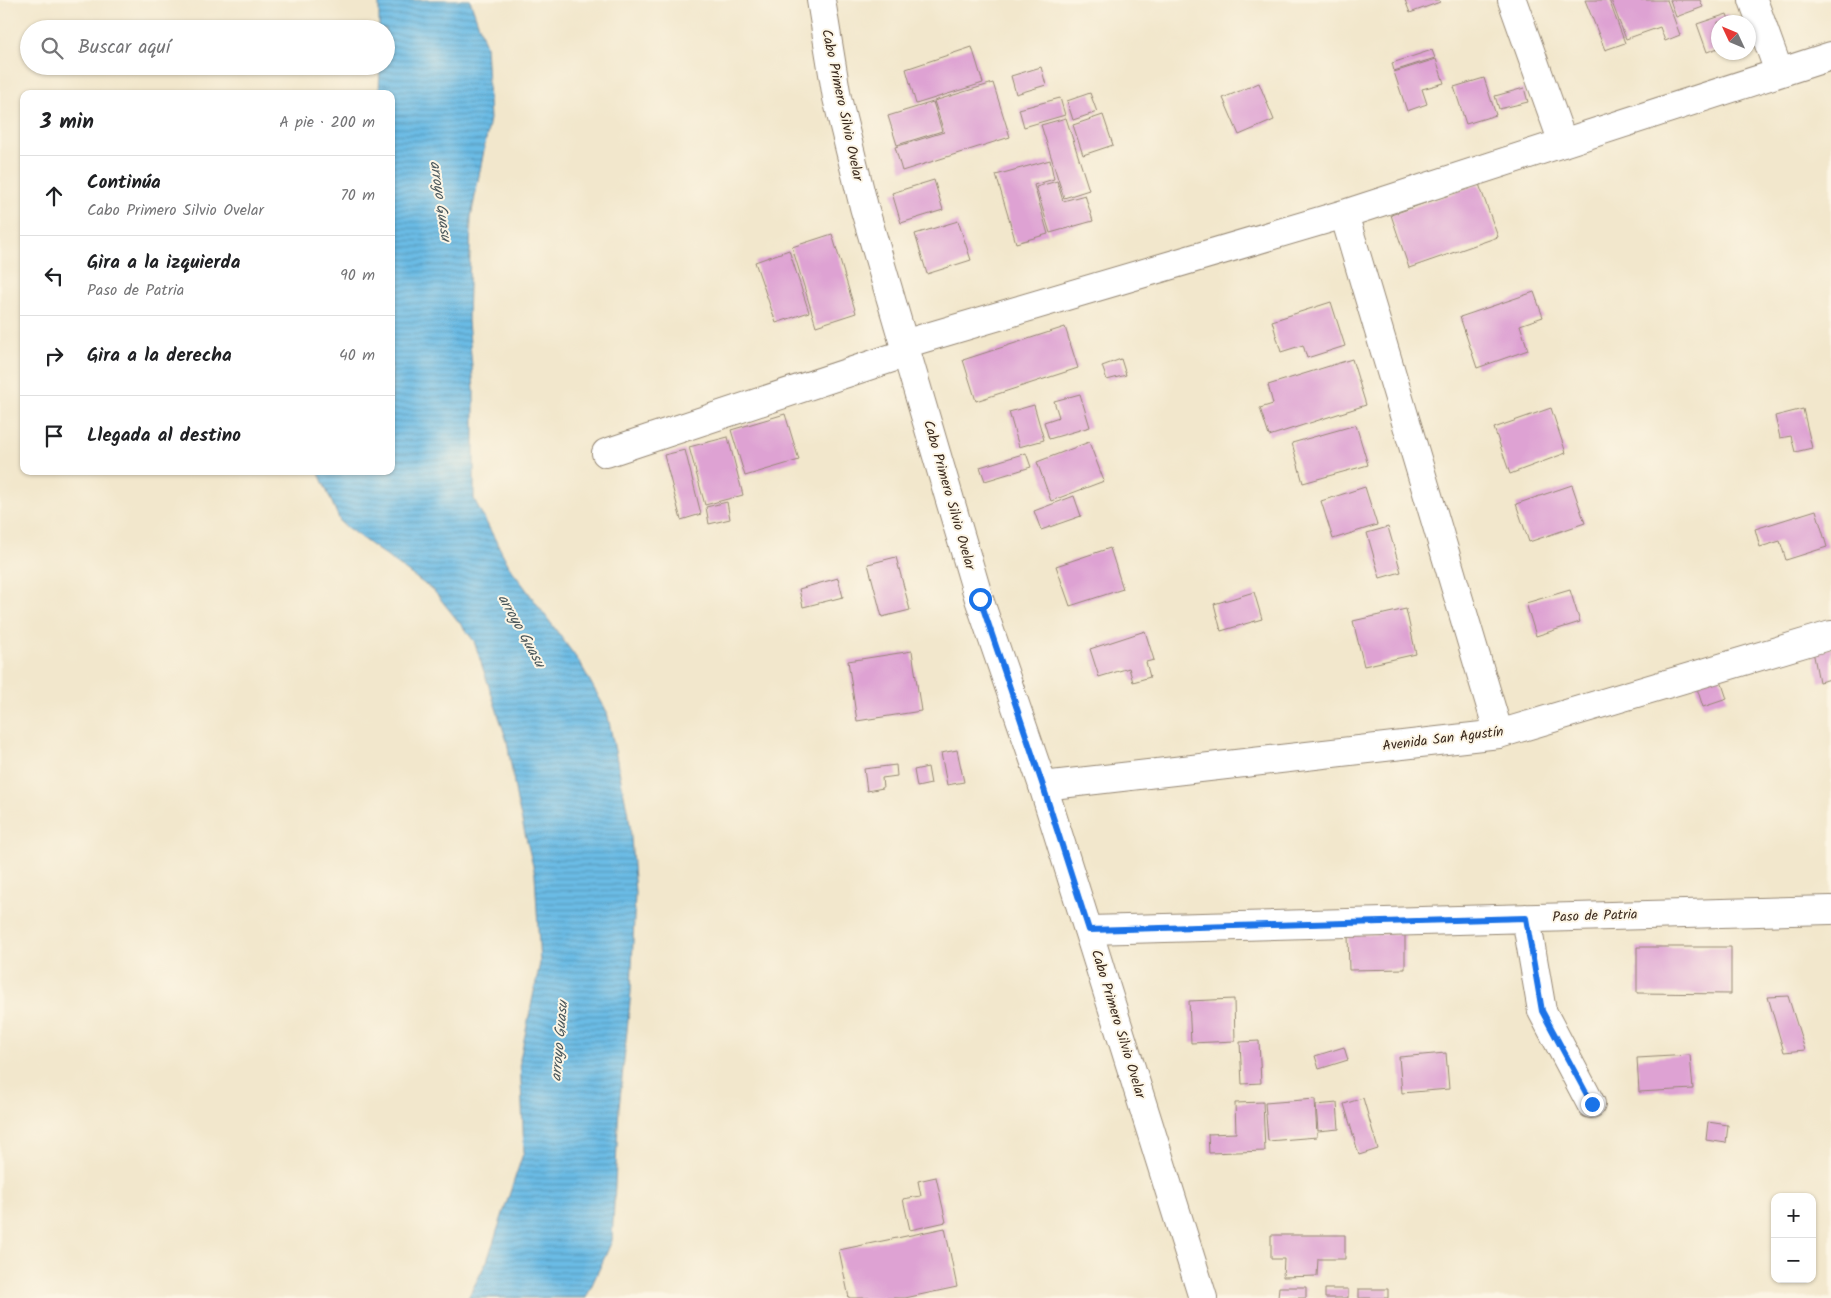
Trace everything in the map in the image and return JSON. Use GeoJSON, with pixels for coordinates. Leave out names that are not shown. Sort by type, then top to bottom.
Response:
{"type":"FeatureCollection","features":[{"type":"Feature","properties":{"kind":"street","name":"Cabo Primero Silvio Ovelar"},"geometry":{"type":"LineString","coordinates":[[820,0],[837,98],[864,207],[906,349],[980,599],[1043,786],[1204,1298]]}},
{"type":"Feature","properties":{"kind":"street"},"geometry":{"type":"LineString","coordinates":[[1512,0],[1563,143]]}},
{"type":"Feature","properties":{"kind":"street"},"geometry":{"type":"LineString","coordinates":[[1753,0],[1779,72]]}},
{"type":"Feature","properties":{"kind":"street"},"geometry":{"type":"LineString","coordinates":[[606,453],[906,349],[1344,214],[1831,56]]}},
{"type":"Feature","properties":{"kind":"street"},"geometry":{"type":"LineString","coordinates":[[1344,214],[1499,734]]}},
{"type":"Feature","properties":{"kind":"street","name":"Avenida San Agustín"},"geometry":{"type":"LineString","coordinates":[[1043,786],[1499,734],[1831,635]]}},
{"type":"Feature","properties":{"kind":"street","name":"Paso de Patria"},"geometry":{"type":"LineString","coordinates":[[1089,930],[1831,910]]}},
{"type":"Feature","properties":{"kind":"street"},"geometry":{"type":"LineString","coordinates":[[1526,918],[1542,1011],[1592,1104]]}},
{"type":"Feature","properties":{"kind":"water","name":"arroyo Guasu"},"geometry":{"type":"Polygon","coordinates":[[[379,0],[470,0],[486,46],[490,119],[471,217],[468,321],[474,389],[474,499],[509,566],[580,663],[607,712],[630,824],[635,893],[631,992],[619,1108],[612,1241],[586,1298],[468,1298],[487,1261],[524,1151],[520,1059],[540,963],[535,874],[517,801],[507,741],[474,641],[434,591],[341,523],[320,475],[395,475],[395,90],[379,90],[380,75],[395,75],[395,20],[379,20],[379,0]]]}},
{"type":"Feature","properties":{"kind":"building"},"geometry":{"type":"Polygon","coordinates":[[[1405,0],[1439,0],[1440,2],[1410,13],[1405,0]]]}},
{"type":"Feature","properties":{"kind":"building"},"geometry":{"type":"Polygon","coordinates":[[[1585,0],[1609,0],[1625,43],[1605,50],[1585,0]]]}},
{"type":"Feature","properties":{"kind":"building"},"geometry":{"type":"Polygon","coordinates":[[[1611,0],[1667,0],[1680,35],[1665,41],[1660,27],[1626,39],[1611,0]]]}},
{"type":"Feature","properties":{"kind":"building"},"geometry":{"type":"Polygon","coordinates":[[[1670,0],[1700,0],[1703,7],[1676,17],[1670,0]]]}},
{"type":"Feature","properties":{"kind":"building"},"geometry":{"type":"Polygon","coordinates":[[[1711,19],[1711,51],[1707,52],[1697,24],[1711,19]]]}},
{"type":"Feature","properties":{"kind":"building"},"geometry":{"type":"Polygon","coordinates":[[[972,47],[983,83],[916,104],[906,69],[972,47]]]}},
{"type":"Feature","properties":{"kind":"building"},"geometry":{"type":"Polygon","coordinates":[[[1432,50],[1435,58],[1394,71],[1392,63],[1432,50]]]}},
{"type":"Feature","properties":{"kind":"building"},"geometry":{"type":"Polygon","coordinates":[[[1436,59],[1444,83],[1422,89],[1427,104],[1407,111],[1394,72],[1436,59]]]}},
{"type":"Feature","properties":{"kind":"building"},"geometry":{"type":"Polygon","coordinates":[[[1041,67],[1046,85],[1016,94],[1011,76],[1041,67]]]}},
{"type":"Feature","properties":{"kind":"building"},"geometry":{"type":"Polygon","coordinates":[[[1484,78],[1496,115],[1466,124],[1454,87],[1484,78]]]}},
{"type":"Feature","properties":{"kind":"building"},"geometry":{"type":"Polygon","coordinates":[[[993,83],[1010,137],[902,171],[895,147],[944,132],[934,101],[993,83]]]}},
{"type":"Feature","properties":{"kind":"building"},"geometry":{"type":"Polygon","coordinates":[[[1259,83],[1274,120],[1239,135],[1223,98],[1259,83]]]}},
{"type":"Feature","properties":{"kind":"building"},"geometry":{"type":"Polygon","coordinates":[[[1524,88],[1528,102],[1499,109],[1495,96],[1524,88]]]}},
{"type":"Feature","properties":{"kind":"building"},"geometry":{"type":"Polygon","coordinates":[[[1090,93],[1097,112],[1073,120],[1067,101],[1090,93]]]}},
{"type":"Feature","properties":{"kind":"building"},"geometry":{"type":"Polygon","coordinates":[[[1060,98],[1065,115],[1024,127],[1019,109],[1060,98]]]}},
{"type":"Feature","properties":{"kind":"building"},"geometry":{"type":"Polygon","coordinates":[[[933,102],[942,131],[897,145],[888,116],[933,102]]]}},
{"type":"Feature","properties":{"kind":"building"},"geometry":{"type":"Polygon","coordinates":[[[1103,115],[1113,145],[1083,155],[1073,125],[1103,115]]]}},
{"type":"Feature","properties":{"kind":"building"},"geometry":{"type":"Polygon","coordinates":[[[1066,118],[1089,190],[1064,198],[1041,125],[1066,118]]]}},
{"type":"Feature","properties":{"kind":"building"},"geometry":{"type":"Polygon","coordinates":[[[1050,160],[1054,179],[1034,185],[1048,234],[1016,243],[996,175],[1050,160]]]}},
{"type":"Feature","properties":{"kind":"building"},"geometry":{"type":"Polygon","coordinates":[[[934,180],[943,210],[901,223],[892,193],[934,180]]]}},
{"type":"Feature","properties":{"kind":"building"},"geometry":{"type":"Polygon","coordinates":[[[1057,181],[1063,201],[1085,195],[1093,221],[1050,233],[1036,187],[1057,181]]]}},
{"type":"Feature","properties":{"kind":"building"},"geometry":{"type":"Polygon","coordinates":[[[1479,184],[1498,237],[1409,268],[1391,215],[1479,184]]]}},
{"type":"Feature","properties":{"kind":"building"},"geometry":{"type":"Polygon","coordinates":[[[958,221],[971,260],[927,274],[915,234],[958,221]]]}},
{"type":"Feature","properties":{"kind":"building"},"geometry":{"type":"Polygon","coordinates":[[[832,234],[856,313],[816,326],[792,247],[832,234]]]}},
{"type":"Feature","properties":{"kind":"building"},"geometry":{"type":"Polygon","coordinates":[[[789,250],[809,312],[776,323],[755,262],[789,250]]]}},
{"type":"Feature","properties":{"kind":"building"},"geometry":{"type":"Polygon","coordinates":[[[1534,292],[1543,317],[1520,325],[1528,350],[1477,368],[1460,317],[1534,292]]]}},
{"type":"Feature","properties":{"kind":"building"},"geometry":{"type":"Polygon","coordinates":[[[1331,302],[1345,346],[1307,358],[1303,345],[1281,352],[1272,321],[1331,302]]]}},
{"type":"Feature","properties":{"kind":"building"},"geometry":{"type":"Polygon","coordinates":[[[1065,327],[1078,368],[976,401],[963,360],[1065,327]]]}},
{"type":"Feature","properties":{"kind":"building"},"geometry":{"type":"Polygon","coordinates":[[[1121,359],[1126,375],[1107,380],[1102,366],[1121,359]]]}},
{"type":"Feature","properties":{"kind":"building"},"geometry":{"type":"Polygon","coordinates":[[[1352,359],[1366,405],[1269,436],[1260,408],[1273,404],[1268,385],[1352,359]]]}},
{"type":"Feature","properties":{"kind":"building"},"geometry":{"type":"Polygon","coordinates":[[[1080,394],[1090,427],[1049,439],[1044,422],[1059,417],[1054,401],[1080,394]]]}},
{"type":"Feature","properties":{"kind":"building"},"geometry":{"type":"Polygon","coordinates":[[[1034,405],[1044,440],[1019,447],[1009,412],[1034,405]]]}},
{"type":"Feature","properties":{"kind":"building"},"geometry":{"type":"Polygon","coordinates":[[[1551,408],[1566,453],[1510,474],[1494,428],[1551,408]]]}},
{"type":"Feature","properties":{"kind":"building"},"geometry":{"type":"Polygon","coordinates":[[[1803,409],[1812,448],[1795,452],[1791,436],[1780,438],[1775,416],[1803,409]]]}},
{"type":"Feature","properties":{"kind":"building"},"geometry":{"type":"Polygon","coordinates":[[[785,414],[799,460],[745,476],[731,430],[785,414]]]}},
{"type":"Feature","properties":{"kind":"building"},"geometry":{"type":"Polygon","coordinates":[[[1356,425],[1368,465],[1303,483],[1292,443],[1356,425]]]}},
{"type":"Feature","properties":{"kind":"building"},"geometry":{"type":"Polygon","coordinates":[[[728,437],[743,495],[705,505],[689,447],[728,437]]]}},
{"type":"Feature","properties":{"kind":"building"},"geometry":{"type":"Polygon","coordinates":[[[1089,442],[1104,481],[1051,501],[1037,462],[1089,442]]]}},
{"type":"Feature","properties":{"kind":"building"},"geometry":{"type":"Polygon","coordinates":[[[685,450],[701,514],[681,520],[664,455],[685,450]]]}},
{"type":"Feature","properties":{"kind":"building"},"geometry":{"type":"Polygon","coordinates":[[[1026,453],[1031,467],[985,481],[980,467],[1026,453]]]}},
{"type":"Feature","properties":{"kind":"building"},"geometry":{"type":"Polygon","coordinates":[[[1572,485],[1585,523],[1529,542],[1516,504],[1572,485]]]}},
{"type":"Feature","properties":{"kind":"building"},"geometry":{"type":"Polygon","coordinates":[[[1365,487],[1377,525],[1333,539],[1321,501],[1365,487]]]}},
{"type":"Feature","properties":{"kind":"building"},"geometry":{"type":"Polygon","coordinates":[[[1074,496],[1081,516],[1041,530],[1034,511],[1074,496]]]}},
{"type":"Feature","properties":{"kind":"building"},"geometry":{"type":"Polygon","coordinates":[[[727,502],[730,519],[709,524],[706,507],[727,502]]]}},
{"type":"Feature","properties":{"kind":"building"},"geometry":{"type":"Polygon","coordinates":[[[1816,510],[1827,547],[1786,560],[1780,541],[1760,547],[1755,529],[1816,510]]]}},
{"type":"Feature","properties":{"kind":"building"},"geometry":{"type":"Polygon","coordinates":[[[1388,527],[1401,572],[1380,578],[1367,533],[1388,527]]]}},
{"type":"Feature","properties":{"kind":"building"},"geometry":{"type":"Polygon","coordinates":[[[1110,548],[1123,589],[1070,606],[1056,566],[1110,548]]]}},
{"type":"Feature","properties":{"kind":"building"},"geometry":{"type":"Polygon","coordinates":[[[896,557],[910,610],[882,617],[868,564],[896,557]]]}},
{"type":"Feature","properties":{"kind":"building"},"geometry":{"type":"Polygon","coordinates":[[[838,578],[843,597],[803,607],[799,589],[838,578]]]}},
{"type":"Feature","properties":{"kind":"building"},"geometry":{"type":"Polygon","coordinates":[[[1570,590],[1580,622],[1536,636],[1526,603],[1570,590]]]}},
{"type":"Feature","properties":{"kind":"building"},"geometry":{"type":"Polygon","coordinates":[[[1254,592],[1262,619],[1221,631],[1214,604],[1254,592]]]}},
{"type":"Feature","properties":{"kind":"building"},"geometry":{"type":"Polygon","coordinates":[[[1406,609],[1416,654],[1364,666],[1353,621],[1406,609]]]}},
{"type":"Feature","properties":{"kind":"building"},"geometry":{"type":"Polygon","coordinates":[[[1145,631],[1154,660],[1146,662],[1150,677],[1133,682],[1129,668],[1099,677],[1090,649],[1145,631]]]}},
{"type":"Feature","properties":{"kind":"building"},"geometry":{"type":"Polygon","coordinates":[[[1831,648],[1831,679],[1819,682],[1813,651],[1831,648]]]}},
{"type":"Feature","properties":{"kind":"building"},"geometry":{"type":"Polygon","coordinates":[[[912,651],[921,711],[857,721],[848,661],[912,651]]]}},
{"type":"Feature","properties":{"kind":"building"},"geometry":{"type":"Polygon","coordinates":[[[1719,675],[1727,699],[1703,707],[1695,682],[1719,675]]]}},
{"type":"Feature","properties":{"kind":"building"},"geometry":{"type":"Polygon","coordinates":[[[957,750],[964,782],[947,785],[941,753],[957,750]]]}},
{"type":"Feature","properties":{"kind":"building"},"geometry":{"type":"Polygon","coordinates":[[[896,765],[897,776],[882,778],[883,788],[867,791],[864,769],[896,765]]]}},
{"type":"Feature","properties":{"kind":"building"},"geometry":{"type":"Polygon","coordinates":[[[928,767],[931,784],[917,787],[914,770],[928,767]]]}},
{"type":"Feature","properties":{"kind":"building"},"geometry":{"type":"Polygon","coordinates":[[[1405,934],[1405,969],[1349,970],[1348,935],[1405,934]]]}},
{"type":"Feature","properties":{"kind":"building"},"geometry":{"type":"Polygon","coordinates":[[[1637,947],[1731,947],[1731,994],[1637,993],[1637,947]]]}},
{"type":"Feature","properties":{"kind":"building"},"geometry":{"type":"Polygon","coordinates":[[[1788,996],[1805,1050],[1784,1052],[1768,997],[1788,996]]]}},
{"type":"Feature","properties":{"kind":"building"},"geometry":{"type":"Polygon","coordinates":[[[1234,999],[1235,1041],[1191,1043],[1189,1001],[1234,999]]]}},
{"type":"Feature","properties":{"kind":"building"},"geometry":{"type":"Polygon","coordinates":[[[1259,1041],[1261,1083],[1242,1084],[1240,1042],[1259,1041]]]}},
{"type":"Feature","properties":{"kind":"building"},"geometry":{"type":"Polygon","coordinates":[[[1344,1047],[1348,1060],[1319,1069],[1315,1056],[1344,1047]]]}},
{"type":"Feature","properties":{"kind":"building"},"geometry":{"type":"Polygon","coordinates":[[[1446,1053],[1449,1089],[1402,1093],[1399,1057],[1446,1053]]]}},
{"type":"Feature","properties":{"kind":"building"},"geometry":{"type":"Polygon","coordinates":[[[1690,1055],[1693,1089],[1639,1092],[1637,1058],[1690,1055]]]}},
{"type":"Feature","properties":{"kind":"building"},"geometry":{"type":"Polygon","coordinates":[[[1363,1098],[1378,1149],[1359,1155],[1344,1104],[1363,1098]]]}},
{"type":"Feature","properties":{"kind":"building"},"geometry":{"type":"Polygon","coordinates":[[[1315,1099],[1317,1137],[1268,1141],[1265,1103],[1315,1099]]]}},
{"type":"Feature","properties":{"kind":"building"},"geometry":{"type":"Polygon","coordinates":[[[1263,1102],[1265,1151],[1209,1153],[1208,1134],[1236,1133],[1235,1103],[1263,1102]]]}},
{"type":"Feature","properties":{"kind":"building"},"geometry":{"type":"Polygon","coordinates":[[[1337,1103],[1339,1129],[1318,1131],[1316,1105],[1337,1103]]]}},
{"type":"Feature","properties":{"kind":"building"},"geometry":{"type":"Polygon","coordinates":[[[1708,1122],[1728,1125],[1726,1143],[1706,1140],[1708,1122]]]}},
{"type":"Feature","properties":{"kind":"building"},"geometry":{"type":"Polygon","coordinates":[[[936,1177],[946,1222],[910,1230],[903,1199],[921,1196],[918,1181],[936,1177]]]}},
{"type":"Feature","properties":{"kind":"building"},"geometry":{"type":"Polygon","coordinates":[[[945,1228],[957,1287],[905,1298],[849,1298],[839,1250],[945,1228]]]}},
{"type":"Feature","properties":{"kind":"building"},"geometry":{"type":"Polygon","coordinates":[[[1271,1235],[1345,1235],[1345,1259],[1318,1259],[1317,1276],[1283,1277],[1284,1259],[1271,1259],[1271,1235]]]}},
{"type":"Feature","properties":{"kind":"building"},"geometry":{"type":"Polygon","coordinates":[[[1279,1287],[1306,1287],[1306,1298],[1278,1298],[1279,1287]]]}},
{"type":"Feature","properties":{"kind":"building"},"geometry":{"type":"Polygon","coordinates":[[[1325,1289],[1348,1289],[1348,1298],[1325,1298],[1325,1289]]]}},
{"type":"Feature","properties":{"kind":"building"},"geometry":{"type":"Polygon","coordinates":[[[1359,1289],[1388,1289],[1388,1298],[1359,1298],[1359,1289]]]}},
{"type":"Feature","properties":{"kind":"route"},"geometry":{"type":"LineString","coordinates":[[980,599],[1089,930],[1526,918],[1542,1011],[1592,1104]]}}]}
